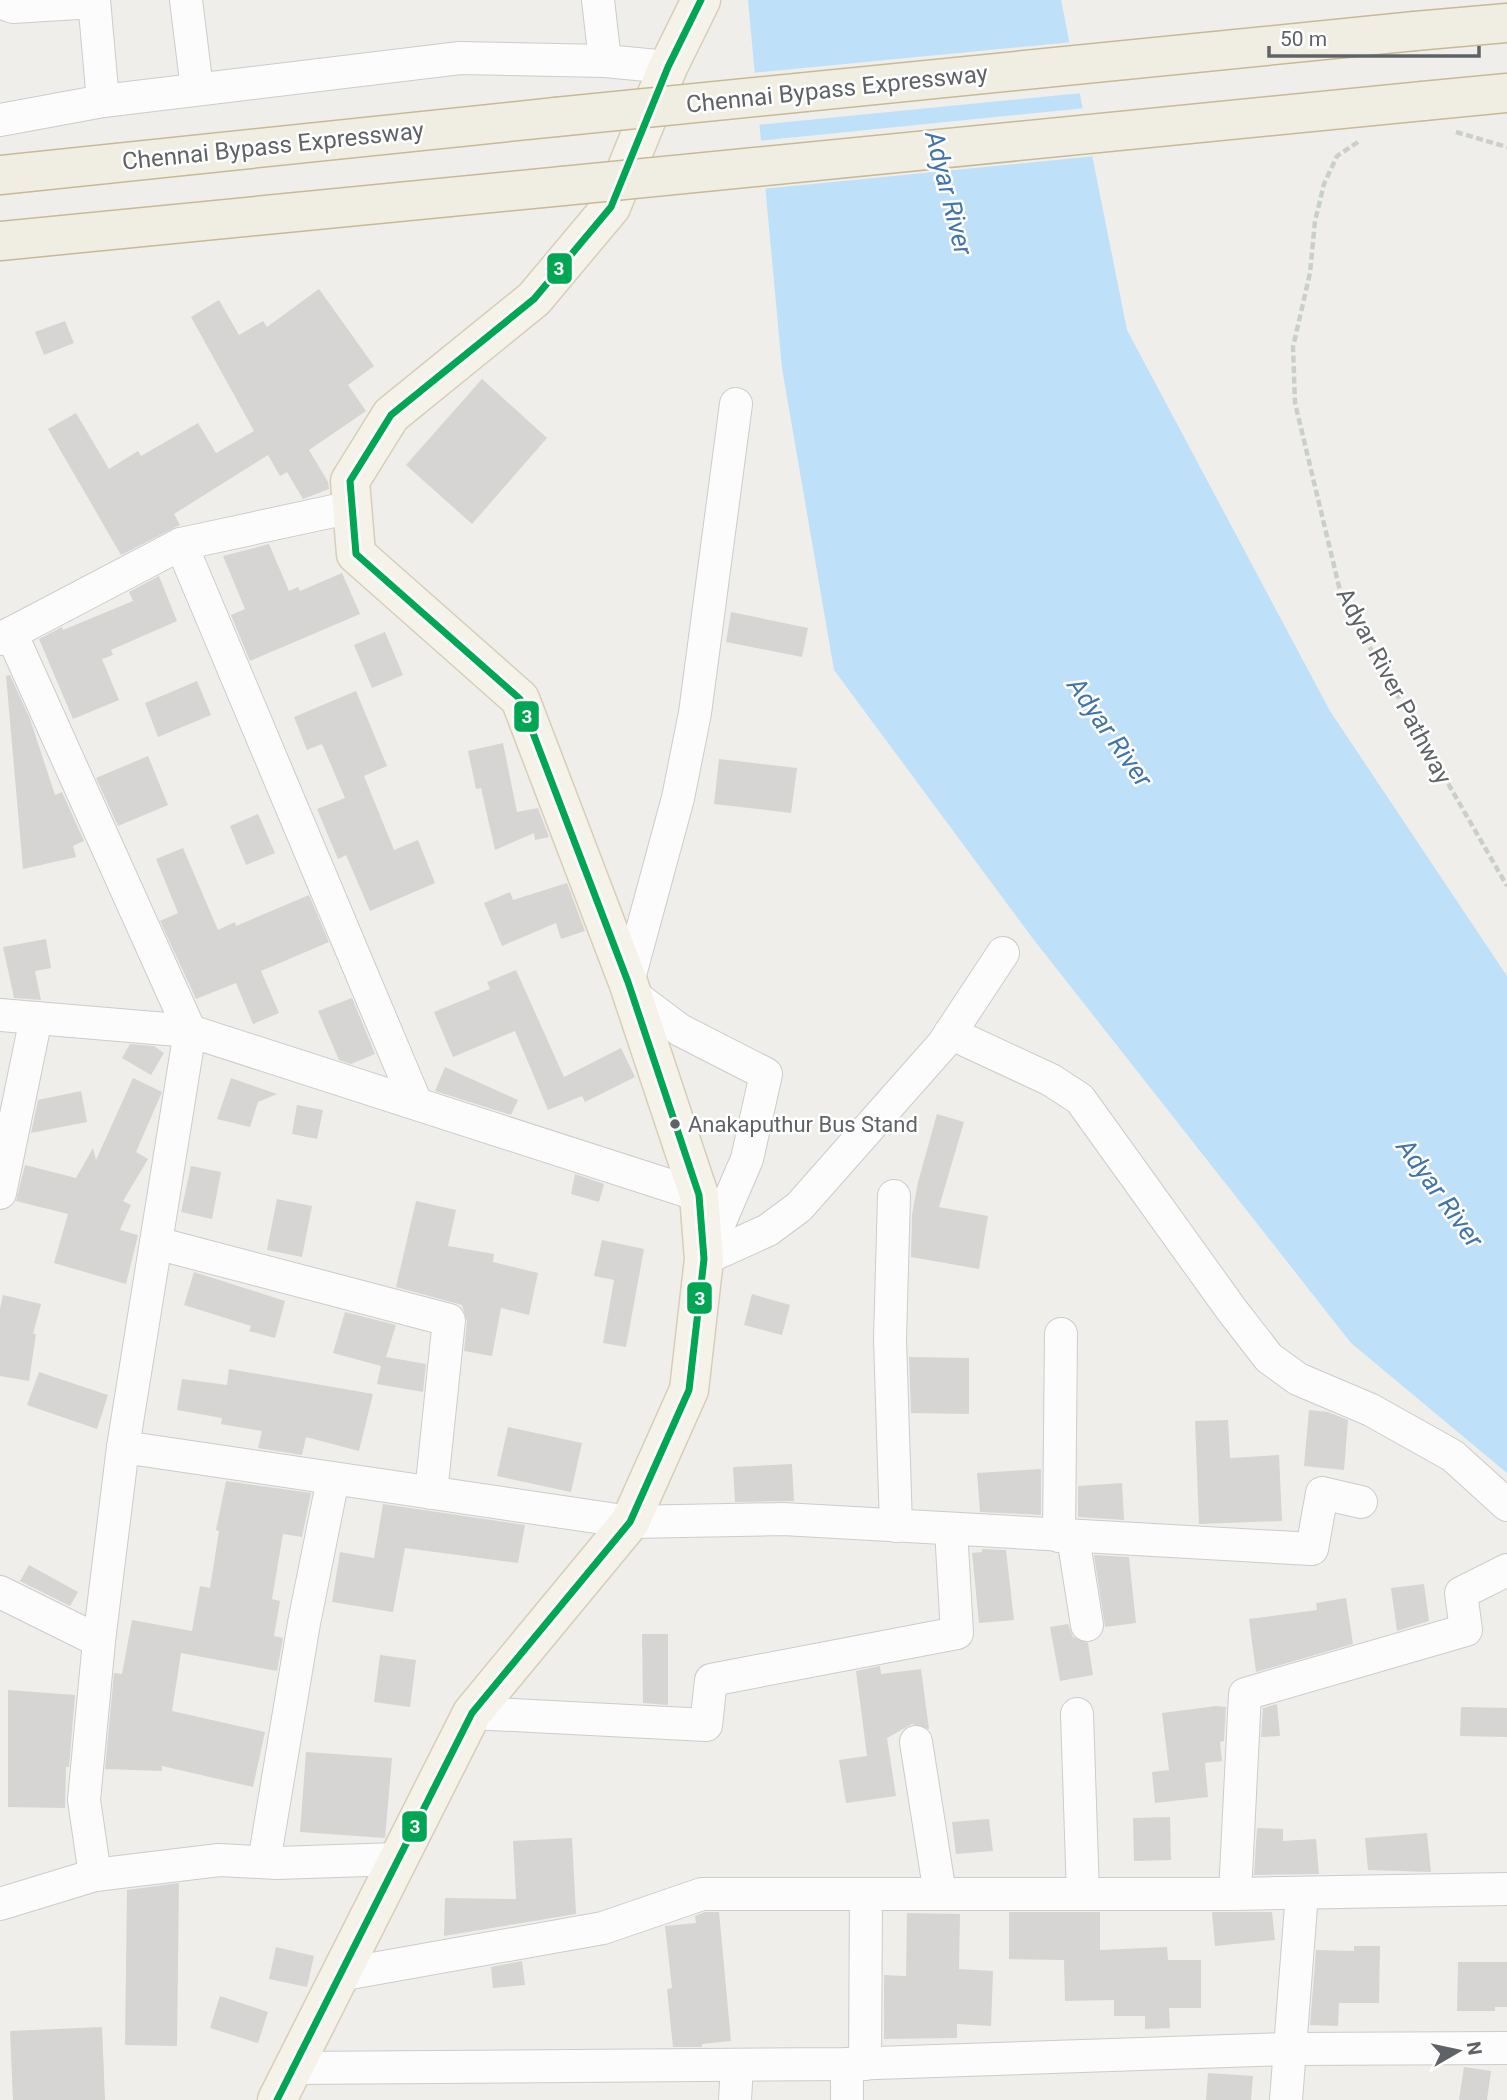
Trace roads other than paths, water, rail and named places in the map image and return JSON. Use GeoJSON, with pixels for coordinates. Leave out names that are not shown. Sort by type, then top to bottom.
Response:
{"type":"FeatureCollection","features":[{"type":"Feature","properties":{"kind":"highway","name":"Chennai Bypass Expressway"},"geometry":{"type":"LineString","coordinates":[[0,175],[1507,23]]}},
{"type":"Feature","properties":{"kind":"highway"},"geometry":{"type":"LineString","coordinates":[[0,242],[1507,93]]}},
{"type":"Feature","properties":{"kind":"main road"},"geometry":{"type":"LineString","coordinates":[[285,2084],[472,1713],[629,1522],[689,1390],[704,1259],[699,1195],[630,988],[520,699],[356,554],[350,481],[391,415],[534,299],[611,207],[671,61],[701,0]]}},
{"type":"Feature","properties":{"kind":"street"},"geometry":{"type":"LineString","coordinates":[[186,0],[197,89]]}},
{"type":"Feature","properties":{"kind":"street"},"geometry":{"type":"LineString","coordinates":[[598,0],[604,61]]}},
{"type":"Feature","properties":{"kind":"street"},"geometry":{"type":"LineString","coordinates":[[0,2],[13,7],[94,1],[103,101]]}},
{"type":"Feature","properties":{"kind":"street"},"geometry":{"type":"LineString","coordinates":[[0,120],[103,101],[460,58],[671,61]]}},
{"type":"Feature","properties":{"kind":"street"},"geometry":{"type":"LineString","coordinates":[[704,1259],[747,1159],[766,1074],[680,1030],[630,988],[678,799],[695,713],[736,404]]}},
{"type":"Feature","properties":{"kind":"street"},"geometry":{"type":"LineString","coordinates":[[95,1875],[84,1800],[99,1641],[123,1447],[190,1031],[5,636],[181,544],[352,507]]}},
{"type":"Feature","properties":{"kind":"street"},"geometry":{"type":"LineString","coordinates":[[181,544],[416,1103]]}},
{"type":"Feature","properties":{"kind":"street"},"geometry":{"type":"LineString","coordinates":[[704,1259],[768,1230],[799,1207],[950,1032],[1003,953]]}},
{"type":"Feature","properties":{"kind":"street"},"geometry":{"type":"LineString","coordinates":[[0,1015],[190,1031],[699,1195]]}},
{"type":"Feature","properties":{"kind":"street"},"geometry":{"type":"LineString","coordinates":[[0,1193],[36,1018]]}},
{"type":"Feature","properties":{"kind":"street"},"geometry":{"type":"LineString","coordinates":[[950,1032],[1051,1080],[1080,1099],[1269,1358],[1298,1379],[1371,1410],[1453,1456],[1507,1505]]}},
{"type":"Feature","properties":{"kind":"street"},"geometry":{"type":"LineString","coordinates":[[894,1196],[890,1339],[896,1526]]}},
{"type":"Feature","properties":{"kind":"street"},"geometry":{"type":"LineString","coordinates":[[156,1243],[449,1320],[431,1493]]}},
{"type":"Feature","properties":{"kind":"street"},"geometry":{"type":"LineString","coordinates":[[1061,1334],[1066,1536],[1087,1625]]}},
{"type":"Feature","properties":{"kind":"street"},"geometry":{"type":"LineString","coordinates":[[123,1447],[629,1522],[783,1519],[1312,1549],[1322,1493],[1361,1502]]}},
{"type":"Feature","properties":{"kind":"street"},"geometry":{"type":"LineString","coordinates":[[264,1862],[303,1623],[333,1479]]}},
{"type":"Feature","properties":{"kind":"street"},"geometry":{"type":"LineString","coordinates":[[472,1713],[706,1725],[711,1680],[957,1633],[951,1529]]}},
{"type":"Feature","properties":{"kind":"street"},"geometry":{"type":"LineString","coordinates":[[1236,1894],[1245,1694],[1466,1630],[1461,1593],[1507,1570]]}},
{"type":"Feature","properties":{"kind":"street"},"geometry":{"type":"LineString","coordinates":[[0,1592],[99,1641]]}},
{"type":"Feature","properties":{"kind":"street"},"geometry":{"type":"LineString","coordinates":[[1077,1714],[1083,1894]]}},
{"type":"Feature","properties":{"kind":"street"},"geometry":{"type":"LineString","coordinates":[[916,1742],[940,1894]]}},
{"type":"Feature","properties":{"kind":"street"},"geometry":{"type":"LineString","coordinates":[[0,1904],[95,1875],[219,1860],[264,1862],[398,1859]]}},
{"type":"Feature","properties":{"kind":"street"},"geometry":{"type":"LineString","coordinates":[[339,1975],[603,1927],[702,1894],[1236,1894],[1507,1889]]}},
{"type":"Feature","properties":{"kind":"street"},"geometry":{"type":"LineString","coordinates":[[1286,2100],[1302,1893]]}},
{"type":"Feature","properties":{"kind":"street"},"geometry":{"type":"LineString","coordinates":[[847,2100],[856,2064],[866,1894]]}},
{"type":"Feature","properties":{"kind":"street"},"geometry":{"type":"LineString","coordinates":[[285,2084],[737,2066],[1288,2049],[1507,2048]]}},
{"type":"Feature","properties":{"kind":"street"},"geometry":{"type":"LineString","coordinates":[[735,2100],[737,2066]]}},
{"type":"Feature","properties":{"kind":"water","name":"Adyar River"},"geometry":{"type":"Polygon","coordinates":[[[748,0],[1061,0],[1127,330],[1330,711],[1507,976],[1507,1473],[1351,1343],[1034,940],[834,670],[782,368],[748,0]]]}},
{"type":"Feature","properties":{"kind":"place","name":"Anakaputhur Bus Stand"},"geometry":{"type":"Point","coordinates":[675,1124]}}]}
